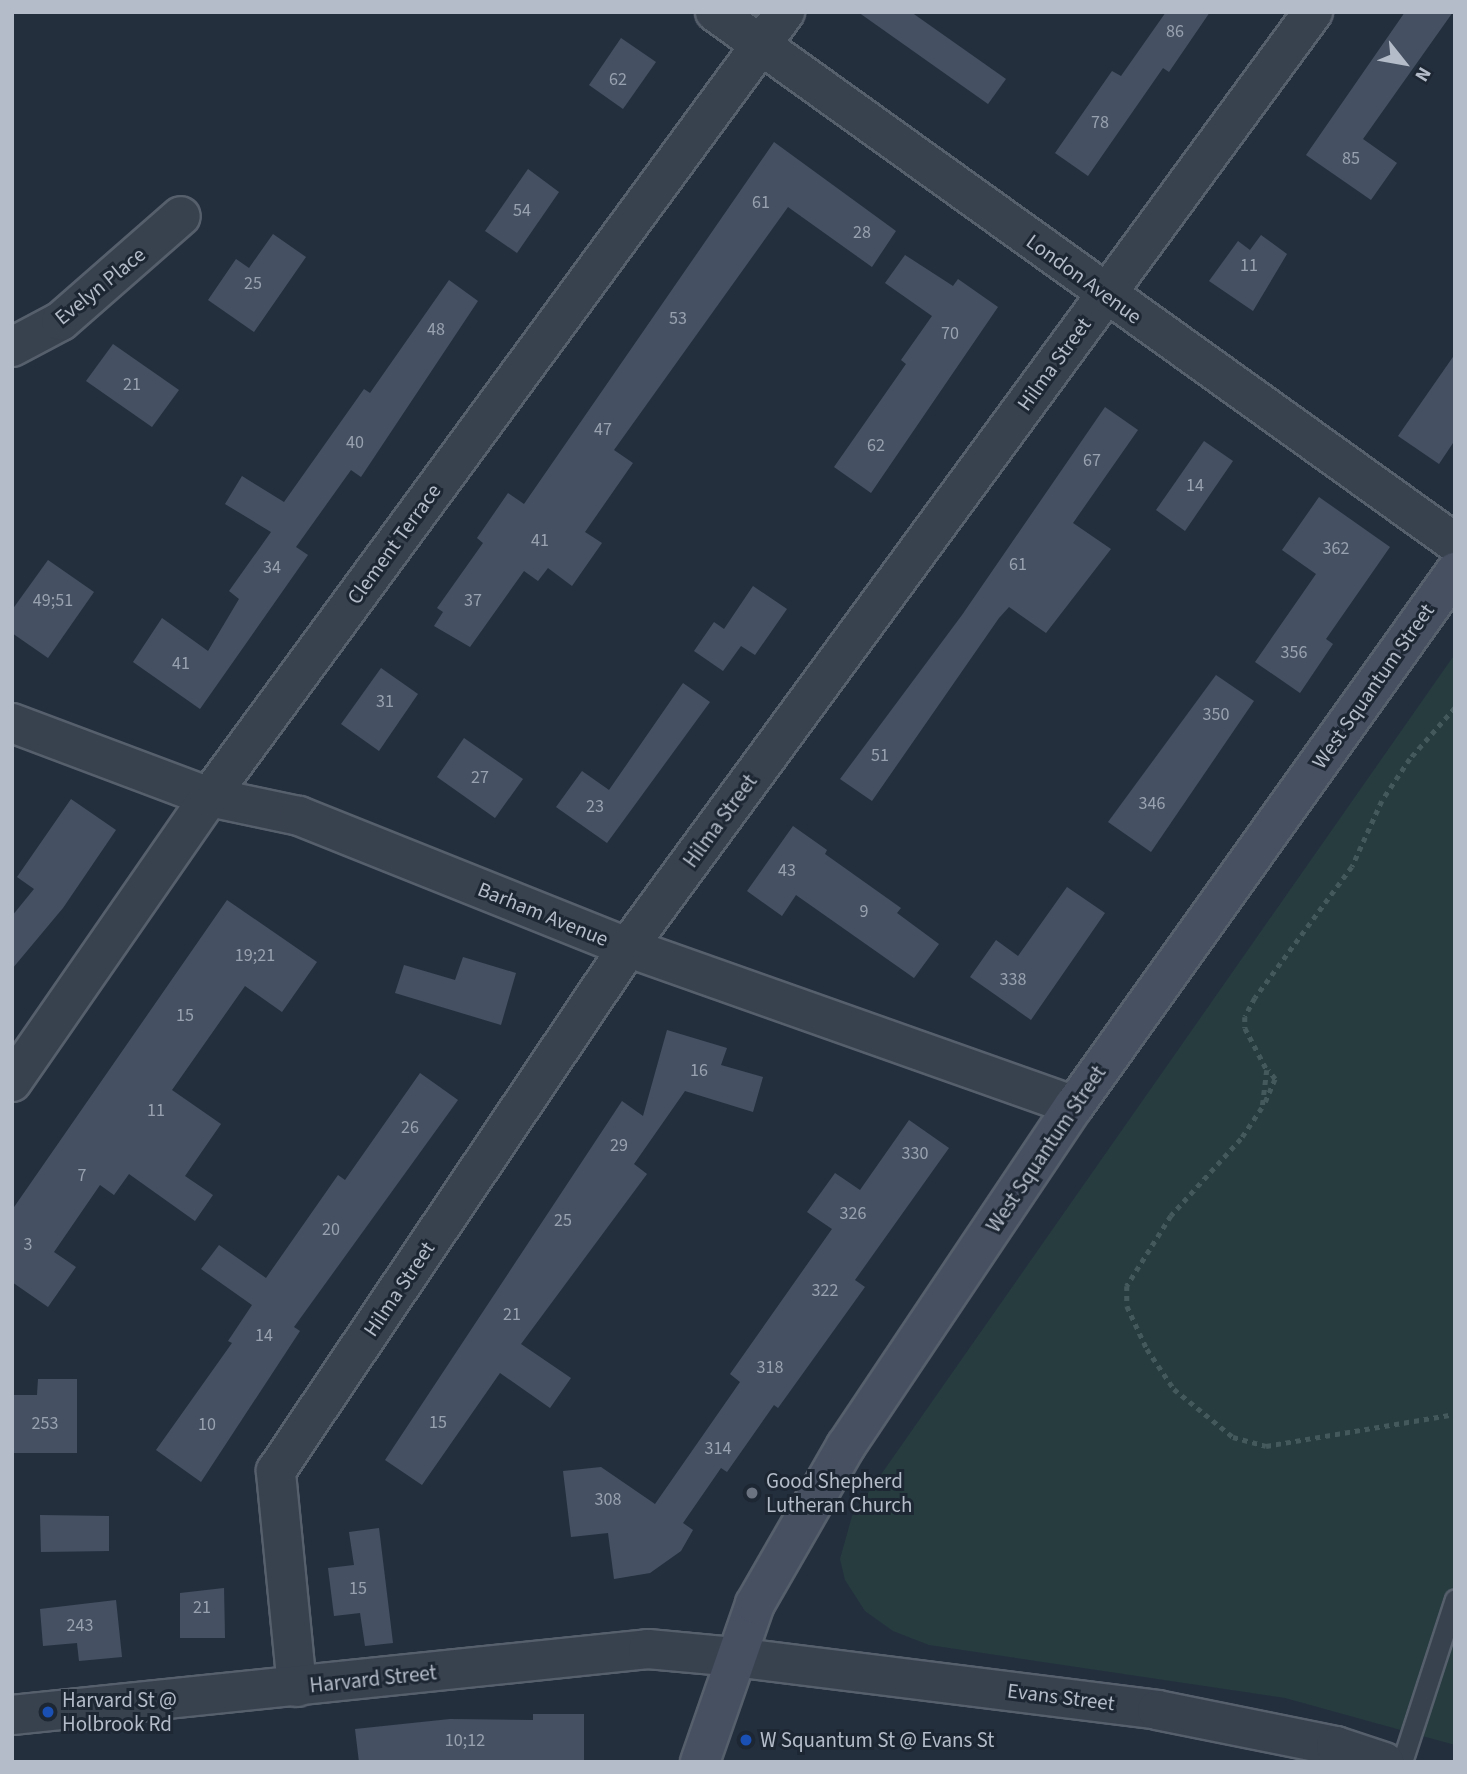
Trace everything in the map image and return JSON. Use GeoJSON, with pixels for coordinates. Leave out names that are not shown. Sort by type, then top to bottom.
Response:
{"type":"FeatureCollection","features":[{"type":"Feature","properties":{"kind":"main road","name":"West Squantum Street"},"geometry":{"type":"LineString","coordinates":[[700,1762],[734,1657],[770,1575],[846,1446],[1074,1106],[1455,572]]}},
{"type":"Feature","properties":{"kind":"street","name":"London Avenue"},"geometry":{"type":"LineString","coordinates":[[715,12],[761,48],[894,139],[1105,295],[1455,543]]}},
{"type":"Feature","properties":{"kind":"street","name":"Clement Terrace"},"geometry":{"type":"LineString","coordinates":[[12,1082],[209,797],[785,12]]}},
{"type":"Feature","properties":{"kind":"street","name":"Hilma Street"},"geometry":{"type":"LineString","coordinates":[[297,1687],[276,1471],[629,948],[1313,12]]}},
{"type":"Feature","properties":{"kind":"street","name":"Evelyn Place"},"geometry":{"type":"LineString","coordinates":[[12,347],[61,321],[181,216]]}},
{"type":"Feature","properties":{"kind":"street","name":"Barham Avenue"},"geometry":{"type":"LineString","coordinates":[[12,723],[209,797],[299,816],[629,948],[1074,1106]]}},
{"type":"Feature","properties":{"kind":"street","name":"Harvard Street"},"geometry":{"type":"LineString","coordinates":[[12,1715],[648,1649],[734,1657]]}},
{"type":"Feature","properties":{"kind":"street","name":"Evans Street"},"geometry":{"type":"LineString","coordinates":[[734,1657],[1157,1710],[1336,1746],[1384,1762]]}},
{"type":"Feature","properties":{"kind":"lane"},"geometry":{"type":"LineString","coordinates":[[1402,1762],[1455,1599]]}},
{"type":"Feature","properties":{"kind":"path"},"geometry":{"type":"LineString","coordinates":[[1455,708],[1410,759],[1382,801],[1352,867],[1245,1017],[1245,1028],[1267,1070],[1262,1106],[1241,1139],[1171,1216],[1136,1266],[1127,1286],[1127,1306],[1147,1349],[1174,1389],[1219,1429],[1266,1446],[1455,1414]]}},
{"type":"Feature","properties":{"kind":"green space"},"geometry":{"type":"Polygon","coordinates":[[[1455,654],[1455,1745],[1285,1698],[929,1645],[893,1631],[865,1611],[845,1580],[840,1559],[852,1516],[1455,654]]]}},
{"type":"Feature","properties":{"kind":"building"},"geometry":{"type":"Polygon","coordinates":[[[858,12],[911,12],[1006,79],[988,104],[858,12]]]}},
{"type":"Feature","properties":{"kind":"building"},"geometry":{"type":"Polygon","coordinates":[[[1166,12],[1210,12],[1169,72],[1163,68],[1088,176],[1055,153],[1112,71],[1121,76],[1166,12]]]}},
{"type":"Feature","properties":{"kind":"building"},"geometry":{"type":"Polygon","coordinates":[[[1405,12],[1453,12],[1363,139],[1397,163],[1371,200],[1306,155],[1405,12]]]}},
{"type":"Feature","properties":{"kind":"building"},"geometry":{"type":"Polygon","coordinates":[[[621,38],[656,62],[623,109],[589,85],[621,38]]]}},
{"type":"Feature","properties":{"kind":"building"},"geometry":{"type":"Polygon","coordinates":[[[774,142],[896,231],[872,267],[788,207],[614,450],[633,463],[585,532],[602,543],[572,586],[548,568],[538,581],[524,571],[470,647],[434,626],[443,612],[437,608],[483,543],[477,538],[508,493],[524,504],[774,142]]]}},
{"type":"Feature","properties":{"kind":"building"},"geometry":{"type":"Polygon","coordinates":[[[528,169],[559,192],[517,253],[485,231],[528,169]]]}},
{"type":"Feature","properties":{"kind":"building"},"geometry":{"type":"Polygon","coordinates":[[[273,234],[306,257],[254,332],[208,300],[236,259],[249,268],[273,234]]]}},
{"type":"Feature","properties":{"kind":"building"},"geometry":{"type":"Polygon","coordinates":[[[1261,235],[1287,254],[1253,311],[1209,281],[1238,241],[1250,250],[1261,235]]]}},
{"type":"Feature","properties":{"kind":"building"},"geometry":{"type":"Polygon","coordinates":[[[905,255],[953,286],[958,279],[998,307],[871,493],[834,467],[906,364],[901,360],[932,316],[885,283],[905,255]]]}},
{"type":"Feature","properties":{"kind":"building"},"geometry":{"type":"Polygon","coordinates":[[[449,280],[478,301],[361,477],[351,470],[296,547],[308,555],[200,709],[133,662],[162,618],[208,651],[239,599],[229,591],[271,532],[225,504],[242,476],[284,502],[364,389],[370,393],[449,280]]]}},
{"type":"Feature","properties":{"kind":"building"},"geometry":{"type":"Polygon","coordinates":[[[113,344],[179,390],[152,427],[86,381],[113,344]]]}},
{"type":"Feature","properties":{"kind":"building"},"geometry":{"type":"Polygon","coordinates":[[[1455,354],[1455,440],[1439,464],[1398,436],[1455,354]]]}},
{"type":"Feature","properties":{"kind":"building"},"geometry":{"type":"Polygon","coordinates":[[[1105,407],[1138,430],[1073,523],[1111,549],[1046,633],[1009,607],[872,801],[840,779],[962,615],[1105,407]]]}},
{"type":"Feature","properties":{"kind":"building"},"geometry":{"type":"Polygon","coordinates":[[[1204,441],[1233,461],[1185,531],[1156,510],[1204,441]]]}},
{"type":"Feature","properties":{"kind":"building"},"geometry":{"type":"Polygon","coordinates":[[[1319,497],[1390,547],[1326,639],[1333,644],[1300,693],[1255,662],[1316,574],[1282,550],[1319,497]]]}},
{"type":"Feature","properties":{"kind":"building"},"geometry":{"type":"Polygon","coordinates":[[[48,560],[94,592],[48,658],[12,633],[12,610],[48,560]]]}},
{"type":"Feature","properties":{"kind":"building"},"geometry":{"type":"Polygon","coordinates":[[[753,586],[787,609],[755,655],[741,646],[723,671],[694,651],[714,622],[724,629],[753,586]]]}},
{"type":"Feature","properties":{"kind":"building"},"geometry":{"type":"Polygon","coordinates":[[[381,668],[418,694],[379,751],[341,724],[381,668]]]}},
{"type":"Feature","properties":{"kind":"building"},"geometry":{"type":"Polygon","coordinates":[[[1216,675],[1254,701],[1151,852],[1108,822],[1216,675]]]}},
{"type":"Feature","properties":{"kind":"building"},"geometry":{"type":"Polygon","coordinates":[[[683,683],[710,702],[607,843],[556,807],[582,771],[609,790],[683,683]]]}},
{"type":"Feature","properties":{"kind":"building"},"geometry":{"type":"Polygon","coordinates":[[[464,738],[523,779],[495,818],[437,777],[464,738]]]}},
{"type":"Feature","properties":{"kind":"building"},"geometry":{"type":"Polygon","coordinates":[[[71,799],[116,830],[63,908],[12,969],[12,916],[34,889],[17,877],[71,799]]]}},
{"type":"Feature","properties":{"kind":"building"},"geometry":{"type":"Polygon","coordinates":[[[793,826],[827,850],[825,854],[901,908],[897,913],[939,944],[914,978],[796,895],[782,916],[747,891],[793,826]]]}},
{"type":"Feature","properties":{"kind":"building"},"geometry":{"type":"Polygon","coordinates":[[[1067,887],[1105,913],[1031,1020],[970,977],[996,940],[1018,956],[1067,887]]]}},
{"type":"Feature","properties":{"kind":"building"},"geometry":{"type":"Polygon","coordinates":[[[227,900],[317,962],[282,1012],[245,986],[172,1090],[221,1124],[185,1176],[213,1195],[195,1221],[129,1174],[114,1195],[100,1185],[54,1252],[76,1267],[48,1307],[12,1282],[12,1210],[227,900]]]}},
{"type":"Feature","properties":{"kind":"building"},"geometry":{"type":"Polygon","coordinates":[[[463,957],[516,973],[501,1025],[395,993],[404,965],[455,980],[463,957]]]}},
{"type":"Feature","properties":{"kind":"building"},"geometry":{"type":"Polygon","coordinates":[[[667,1030],[727,1048],[721,1065],[763,1077],[753,1112],[685,1091],[634,1164],[647,1174],[521,1344],[571,1378],[550,1408],[500,1373],[422,1485],[385,1460],[622,1101],[643,1116],[667,1030]]]}},
{"type":"Feature","properties":{"kind":"building"},"geometry":{"type":"Polygon","coordinates":[[[420,1073],[458,1100],[294,1327],[300,1331],[201,1482],[156,1450],[232,1343],[228,1341],[252,1305],[201,1269],[219,1245],[266,1278],[338,1175],[345,1180],[420,1073]]]}},
{"type":"Feature","properties":{"kind":"building"},"geometry":{"type":"Polygon","coordinates":[[[909,1120],[949,1148],[855,1280],[865,1287],[778,1408],[774,1405],[727,1472],[721,1468],[683,1523],[693,1530],[681,1551],[650,1573],[614,1579],[608,1533],[571,1537],[563,1471],[601,1467],[655,1504],[740,1382],[730,1374],[832,1229],[807,1212],[835,1173],[860,1190],[909,1120]]]}},
{"type":"Feature","properties":{"kind":"building"},"geometry":{"type":"Polygon","coordinates":[[[38,1379],[77,1379],[77,1453],[12,1453],[12,1395],[37,1395],[38,1379]]]}},
{"type":"Feature","properties":{"kind":"building"},"geometry":{"type":"Polygon","coordinates":[[[40,1515],[109,1516],[109,1551],[41,1552],[40,1515]]]}},
{"type":"Feature","properties":{"kind":"building"},"geometry":{"type":"Polygon","coordinates":[[[379,1528],[393,1643],[365,1646],[360,1613],[334,1616],[328,1568],[354,1565],[349,1532],[379,1528]]]}},
{"type":"Feature","properties":{"kind":"building"},"geometry":{"type":"Polygon","coordinates":[[[224,1588],[225,1638],[180,1638],[180,1593],[224,1588]]]}},
{"type":"Feature","properties":{"kind":"building"},"geometry":{"type":"Polygon","coordinates":[[[116,1600],[122,1657],[79,1661],[77,1643],[43,1646],[40,1609],[116,1600]]]}},
{"type":"Feature","properties":{"kind":"building"},"geometry":{"type":"Polygon","coordinates":[[[533,1714],[584,1714],[584,1762],[359,1762],[355,1729],[450,1719],[533,1720],[533,1714]]]}},
{"type":"Feature","properties":{"kind":"place","name":"Good Shepherd Lutheran Church"},"geometry":{"type":"Point","coordinates":[752,1493]}},
{"type":"Feature","properties":{"kind":"place","name":"Harvard St @ Holbrook Rd"},"geometry":{"type":"Point","coordinates":[48,1712]}},
{"type":"Feature","properties":{"kind":"place","name":"W Squantum St @ Evans St"},"geometry":{"type":"Point","coordinates":[746,1740]}}]}
